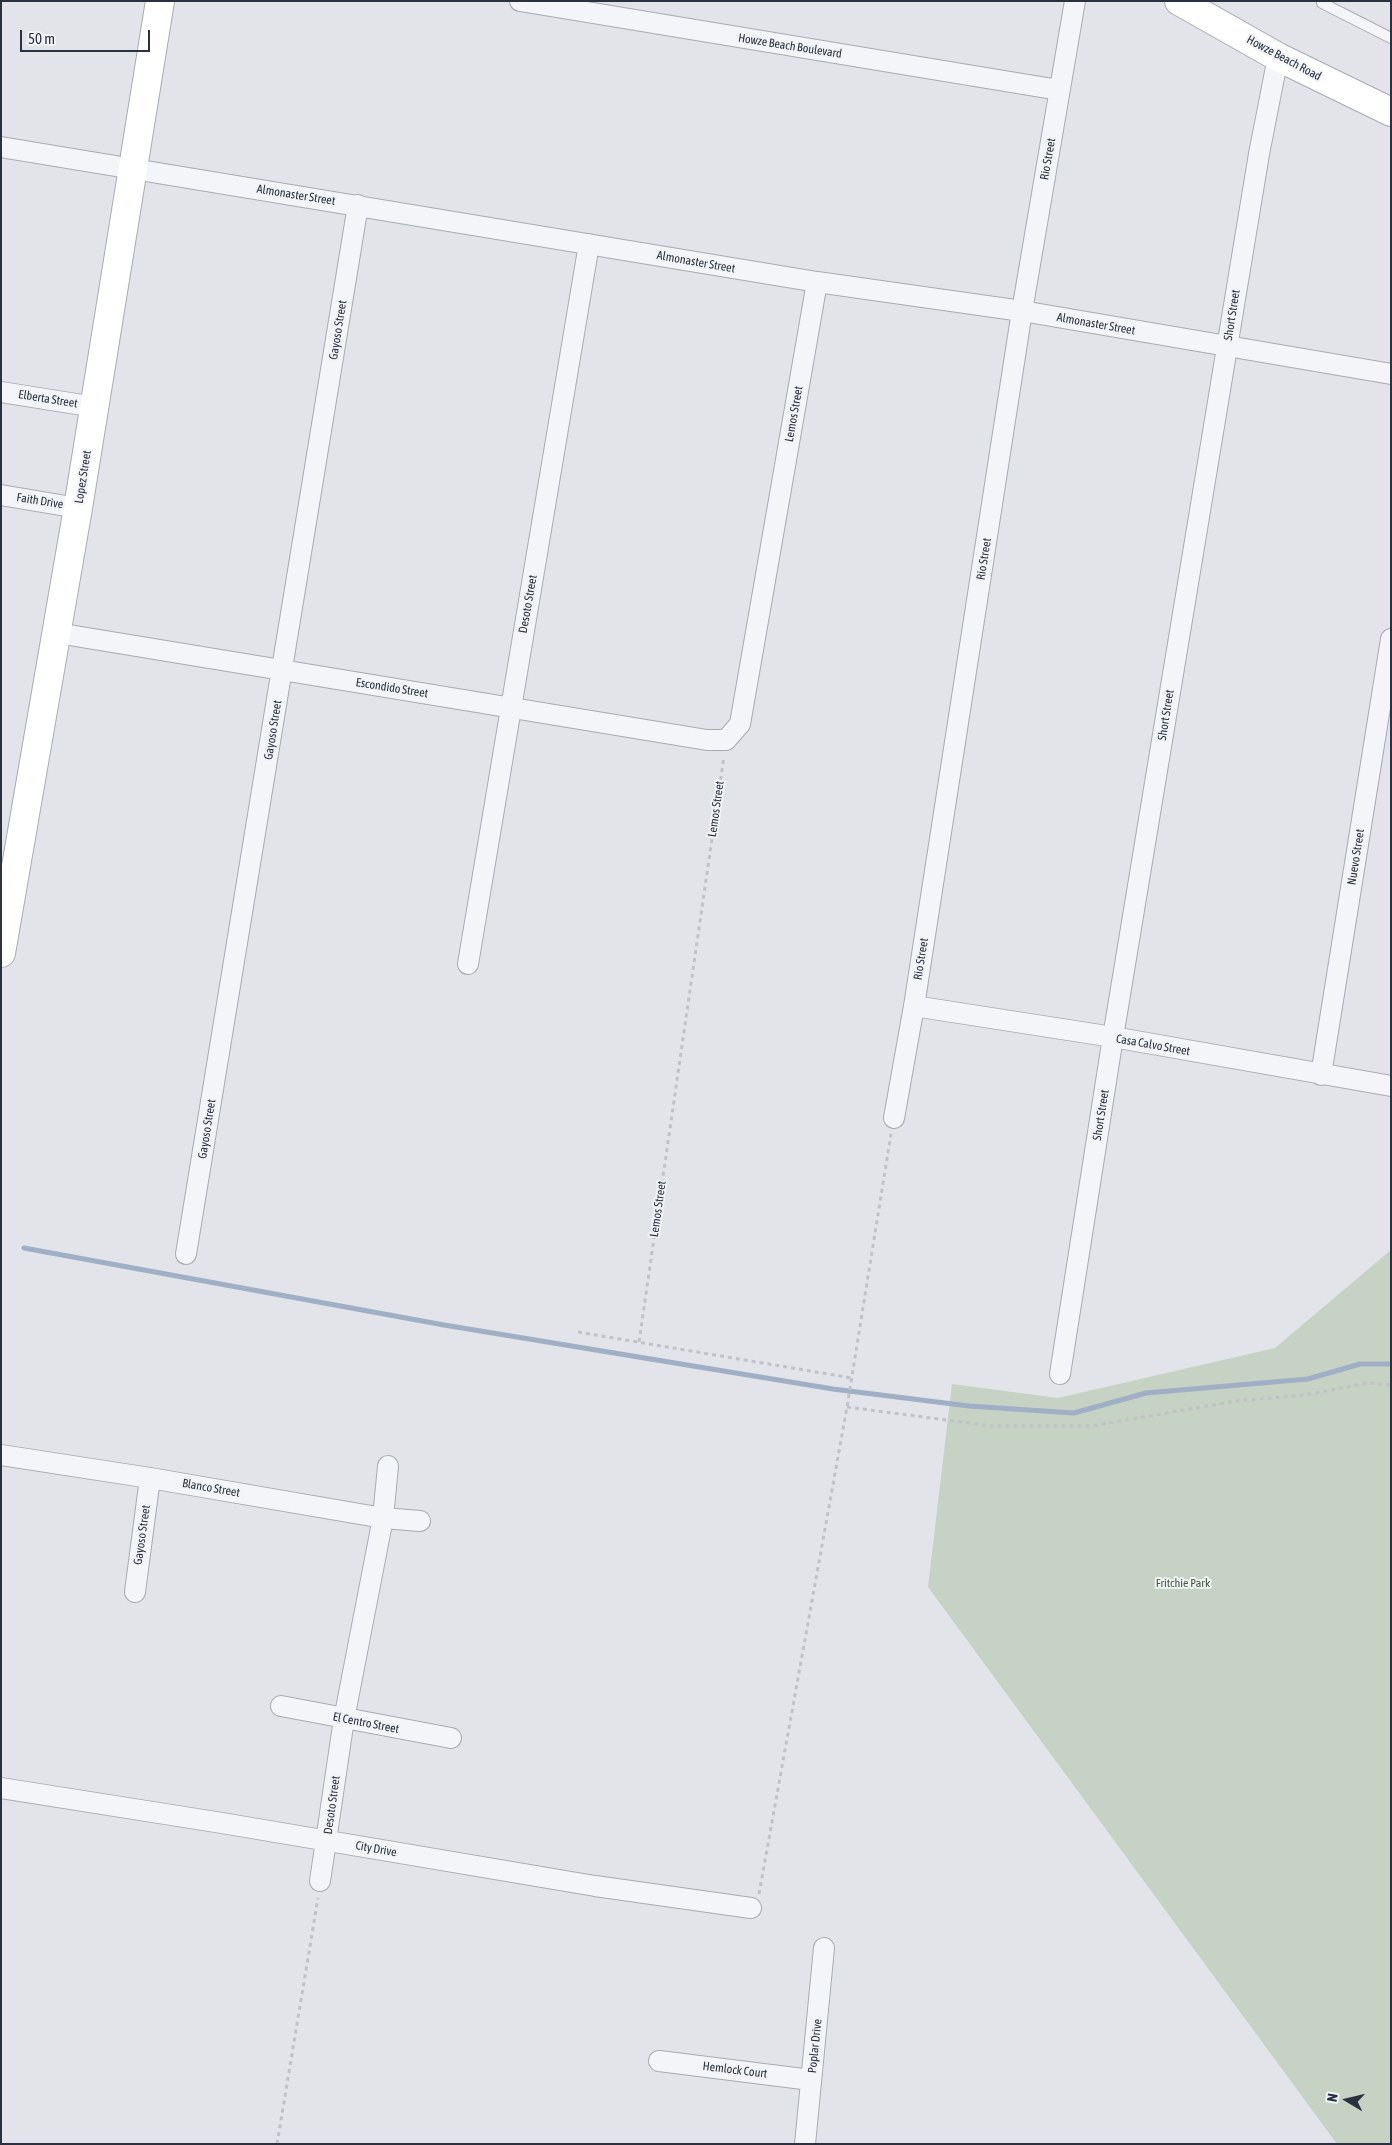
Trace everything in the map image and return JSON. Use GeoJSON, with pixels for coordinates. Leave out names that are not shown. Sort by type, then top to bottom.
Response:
{"type":"FeatureCollection","features":[{"type":"Feature","properties":{"kind":"street","name":"Lopez Street"},"geometry":{"type":"LineString","coordinates":[[1,953],[95,407],[160,1]]}},
{"type":"Feature","properties":{"kind":"street","name":"Howze Beach Boulevard"},"geometry":{"type":"LineString","coordinates":[[520,1],[1060,90]]}},
{"type":"Feature","properties":{"kind":"street","name":"Rio Street"},"geometry":{"type":"LineString","coordinates":[[894,1118],[914,1006],[1022,311],[1075,1]]}},
{"type":"Feature","properties":{"kind":"street","name":"Howze Beach Road"},"geometry":{"type":"LineString","coordinates":[[1192,4],[1278,57],[1391,112]]}},
{"type":"Feature","properties":{"kind":"street","name":"Short Street"},"geometry":{"type":"LineString","coordinates":[[1060,1374],[1113,1037],[1227,346],[1259,154],[1278,57]]}},
{"type":"Feature","properties":{"kind":"street","name":"Almonaster Street"},"geometry":{"type":"LineString","coordinates":[[1,147],[817,282],[1022,311],[1391,374]]}},
{"type":"Feature","properties":{"kind":"street","name":"Gayoso Street"},"geometry":{"type":"LineString","coordinates":[[186,1254],[358,205]]}},
{"type":"Feature","properties":{"kind":"street","name":"Desoto Street"},"geometry":{"type":"LineString","coordinates":[[468,964],[588,244]]}},
{"type":"Feature","properties":{"kind":"street","name":"Lemos Street"},"geometry":{"type":"LineString","coordinates":[[726,740],[740,724],[817,282]]}},
{"type":"Feature","properties":{"kind":"street","name":"Elberta Street"},"geometry":{"type":"LineString","coordinates":[[1,392],[95,407]]}},
{"type":"Feature","properties":{"kind":"street","name":"Faith Drive"},"geometry":{"type":"LineString","coordinates":[[1,495],[78,508]]}},
{"type":"Feature","properties":{"kind":"street","name":"Escondido Street"},"geometry":{"type":"LineString","coordinates":[[57,633],[707,740],[726,740]]}},
{"type":"Feature","properties":{"kind":"street","name":"Nuevo Street"},"geometry":{"type":"LineString","coordinates":[[1322,1075],[1391,639]]}},
{"type":"Feature","properties":{"kind":"street","name":"Casa Calvo Street"},"geometry":{"type":"LineString","coordinates":[[914,1006],[1113,1037],[1391,1086]]}},
{"type":"Feature","properties":{"kind":"street","name":"Blanco Street"},"geometry":{"type":"LineString","coordinates":[[1,1455],[150,1478],[383,1518],[420,1521]]}},
{"type":"Feature","properties":{"kind":"street","name":"Desoto Street"},"geometry":{"type":"LineString","coordinates":[[320,1881],[344,1719],[383,1518],[388,1466]]}},
{"type":"Feature","properties":{"kind":"street","name":"Gayoso Street"},"geometry":{"type":"LineString","coordinates":[[134,1592],[150,1478]]}},
{"type":"Feature","properties":{"kind":"street","name":"El Centro Street"},"geometry":{"type":"LineString","coordinates":[[281,1706],[451,1738]]}},
{"type":"Feature","properties":{"kind":"street","name":"City Drive"},"geometry":{"type":"LineString","coordinates":[[1,1788],[327,1840],[595,1886],[751,1908]]}},
{"type":"Feature","properties":{"kind":"street","name":"Poplar Drive"},"geometry":{"type":"LineString","coordinates":[[805,2144],[824,1948]]}},
{"type":"Feature","properties":{"kind":"street","name":"Hemlock Court"},"geometry":{"type":"LineString","coordinates":[[659,2061],[811,2080]]}},
{"type":"Feature","properties":{"kind":"lane"},"geometry":{"type":"LineString","coordinates":[[1323,1],[1322,3],[1391,38]]}},
{"type":"Feature","properties":{"kind":"path","name":"Lemos Street"},"geometry":{"type":"LineString","coordinates":[[639,1342],[726,740]]}},
{"type":"Feature","properties":{"kind":"path"},"geometry":{"type":"LineString","coordinates":[[751,1908],[759,1892],[768,1847],[847,1407],[894,1118]]}},
{"type":"Feature","properties":{"kind":"path"},"geometry":{"type":"LineString","coordinates":[[578,1332],[852,1378]]}},
{"type":"Feature","properties":{"kind":"path"},"geometry":{"type":"LineString","coordinates":[[847,1407],[992,1426],[1091,1426],[1236,1401],[1305,1395],[1368,1382],[1391,1385]]}},
{"type":"Feature","properties":{"kind":"path"},"geometry":{"type":"LineString","coordinates":[[277,2144],[320,1881]]}},
{"type":"Feature","properties":{"kind":"green space","name":"Fritchie Park"},"geometry":{"type":"Polygon","coordinates":[[[1391,1250],[1391,2144],[1337,2144],[928,1587],[952,1384],[1058,1398],[1275,1348],[1391,1250]]]}},
{"type":"Feature","properties":{"kind":"waterway"},"geometry":{"type":"LineString","coordinates":[[24,1248],[444,1325],[833,1389],[969,1406],[1074,1413],[1146,1393],[1308,1379],[1360,1364],[1391,1364]]}}]}
